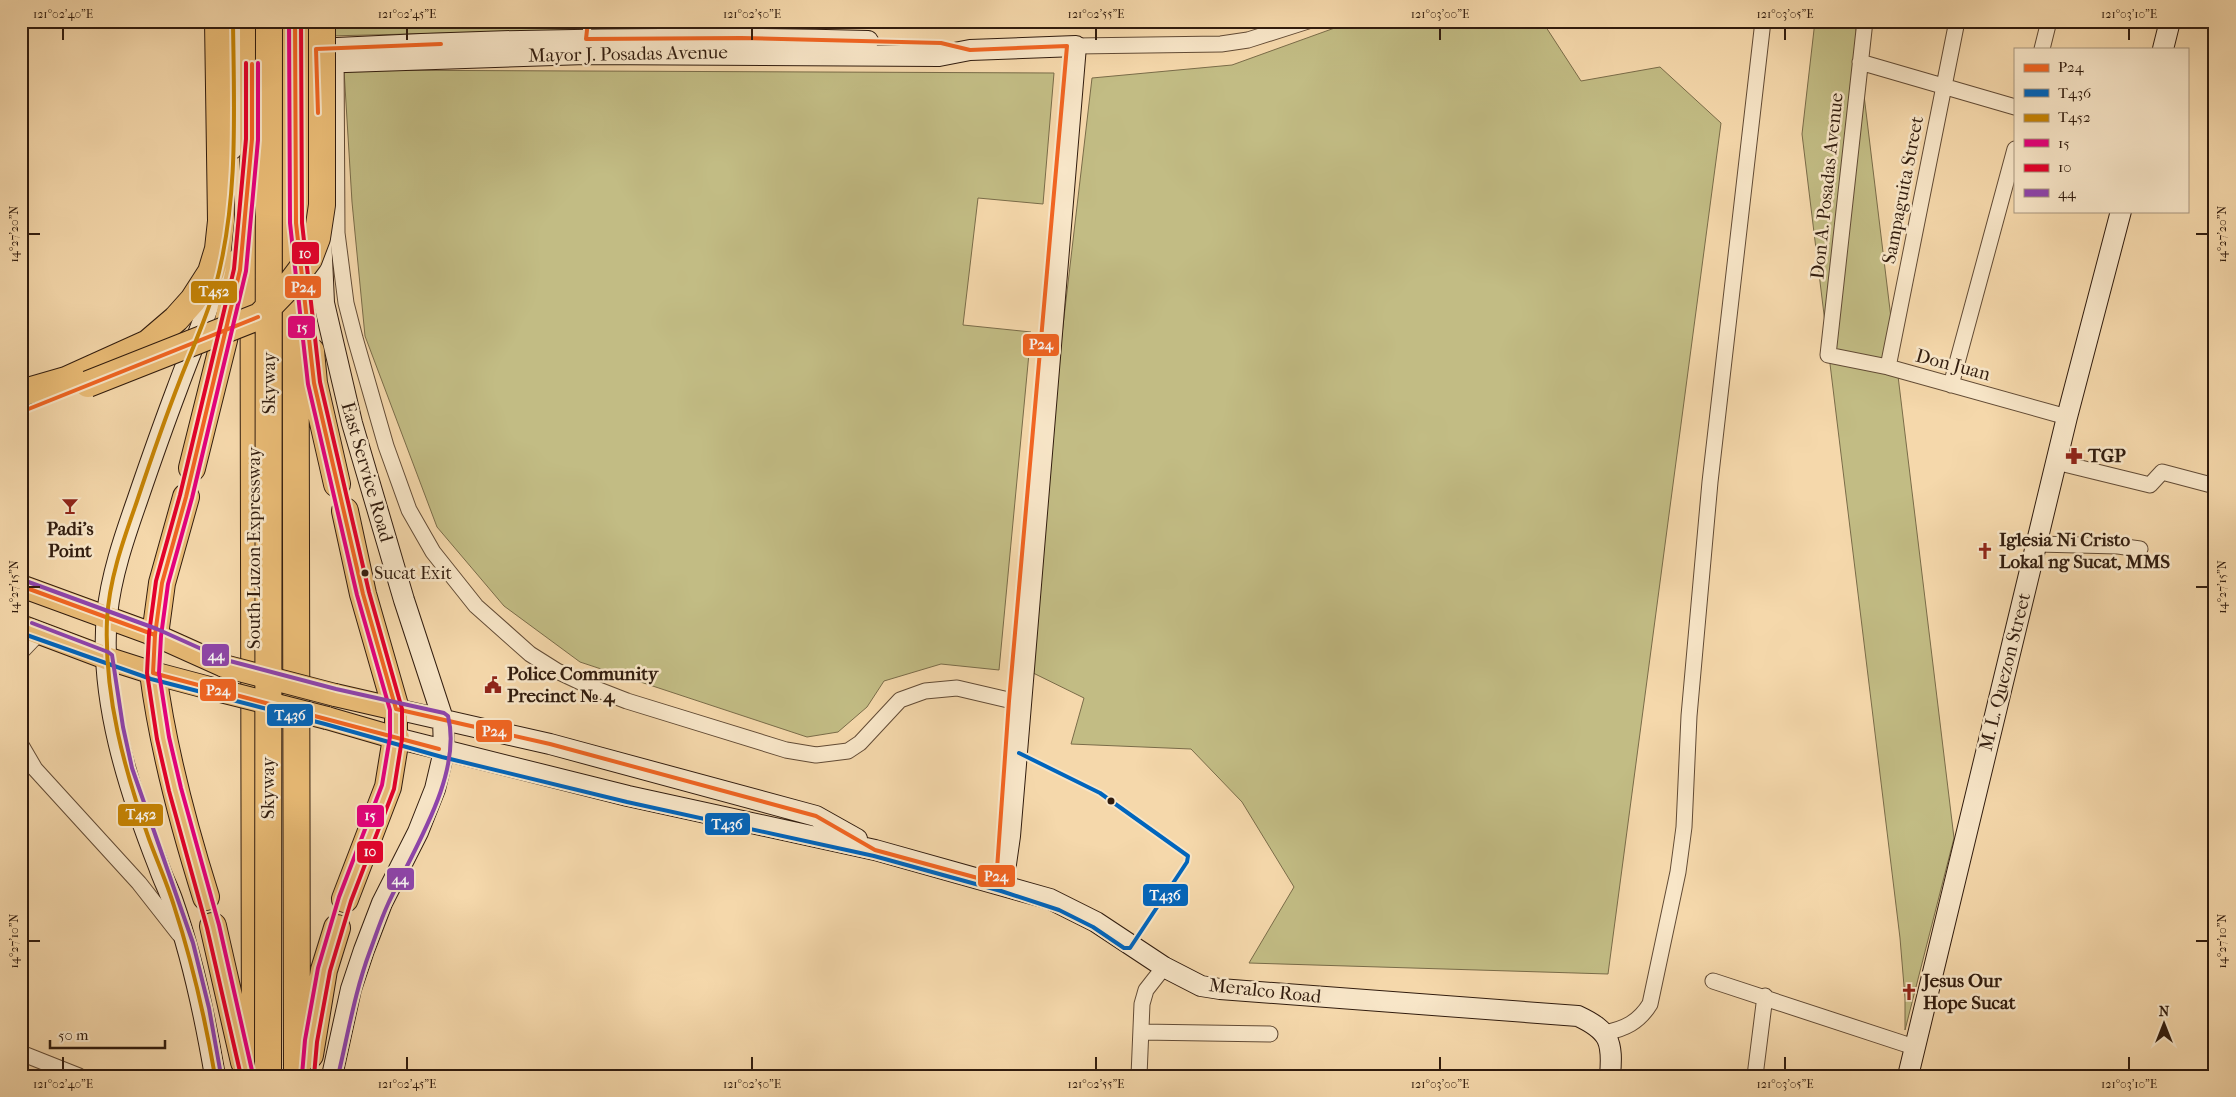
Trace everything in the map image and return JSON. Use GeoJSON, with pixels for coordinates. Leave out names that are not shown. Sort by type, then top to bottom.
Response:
{"type":"FeatureCollection","features":[{"type":"Feature","properties":{"kind":"highway"},"geometry":{"type":"LineString","coordinates":[[21,393],[66,380],[148,342],[176,319],[193,300],[211,272],[218,249],[221,221],[218,21]]}},
{"type":"Feature","properties":{"kind":"highway","name":"South Luzon Expressway"},"geometry":{"type":"LineString","coordinates":[[252,21],[255,1076]]}},
{"type":"Feature","properties":{"kind":"highway","name":"Skyway"},"geometry":{"type":"LineString","coordinates":[[268,1076],[269,21]]}},
{"type":"Feature","properties":{"kind":"highway","name":"Skyway"},"geometry":{"type":"LineString","coordinates":[[284,1076],[286,21]]}},
{"type":"Feature","properties":{"kind":"highway"},"geometry":{"type":"LineString","coordinates":[[295,21],[297,1076]]}},
{"type":"Feature","properties":{"kind":"highway"},"geometry":{"type":"LineString","coordinates":[[21,412],[260,316],[299,273],[309,259],[317,238],[322,206],[322,21]]}},
{"type":"Feature","properties":{"kind":"highway"},"geometry":{"type":"LineString","coordinates":[[192,468],[240,270],[252,139]]}},
{"type":"Feature","properties":{"kind":"highway"},"geometry":{"type":"LineString","coordinates":[[296,223],[314,383],[337,484]]}},
{"type":"Feature","properties":{"kind":"highway"},"geometry":{"type":"LineString","coordinates":[[155,635],[162,583],[186,497]]}},
{"type":"Feature","properties":{"kind":"highway"},"geometry":{"type":"LineString","coordinates":[[345,511],[363,594],[396,709]]}},
{"type":"Feature","properties":{"kind":"highway"},"geometry":{"type":"LineString","coordinates":[[153,673],[163,738],[175,790],[206,897]]}},
{"type":"Feature","properties":{"kind":"highway"},"geometry":{"type":"LineString","coordinates":[[345,899],[388,787],[396,738]]}},
{"type":"Feature","properties":{"kind":"highway"},"geometry":{"type":"LineString","coordinates":[[213,926],[247,1076]]}},
{"type":"Feature","properties":{"kind":"highway"},"geometry":{"type":"LineString","coordinates":[[308,1076],[324,970],[337,928]]}},
{"type":"Feature","properties":{"kind":"main road"},"geometry":{"type":"LineString","coordinates":[[215,1076],[198,988],[187,948],[173,902],[158,866],[127,771],[114,719],[106,658],[107,616],[116,566],[130,520],[214,290],[222,262],[232,205],[233,21]]}},
{"type":"Feature","properties":{"kind":"main road","name":"East Service Road"},"geometry":{"type":"LineString","coordinates":[[315,21],[322,271],[325,311],[366,471],[443,718],[444,750],[435,789],[427,811],[382,903],[364,950],[351,989],[332,1076]]}},
{"type":"Feature","properties":{"kind":"main road"},"geometry":{"type":"LineString","coordinates":[[2163,48],[2170,21]]}},
{"type":"Feature","properties":{"kind":"main road","name":"Mayor J. Posadas Avenue"},"geometry":{"type":"LineString","coordinates":[[316,56],[586,38],[741,37],[941,43],[970,50],[1071,46]]}},
{"type":"Feature","properties":{"kind":"main road"},"geometry":{"type":"LineString","coordinates":[[1000,884],[1071,46]]}},
{"type":"Feature","properties":{"kind":"main road"},"geometry":{"type":"LineString","coordinates":[[317,97],[336,55]]}},
{"type":"Feature","properties":{"kind":"main road","name":"M. L. Quezon Street"},"geometry":{"type":"LineString","coordinates":[[1908,1076],[2067,417],[2121,212]]}},
{"type":"Feature","properties":{"kind":"main road"},"geometry":{"type":"LineString","coordinates":[[21,586],[107,616],[224,666],[396,709],[396,738],[153,673],[106,658],[31,629],[55,598]]}},
{"type":"Feature","properties":{"kind":"main road"},"geometry":{"type":"LineString","coordinates":[[153,673],[155,635]]}},
{"type":"Feature","properties":{"kind":"main road","name":"Meralco Road"},"geometry":{"type":"LineString","coordinates":[[396,709],[443,718],[550,744],[816,816],[875,850]]}},
{"type":"Feature","properties":{"kind":"main road","name":"Meralco Road"},"geometry":{"type":"LineString","coordinates":[[396,738],[628,796],[875,850],[1050,899],[1096,922],[1164,966],[1201,986],[1428,1006],[1578,1016],[1592,1022],[1604,1033]]}},
{"type":"Feature","properties":{"kind":"main road"},"geometry":{"type":"LineString","coordinates":[[1604,1033],[1611,1048],[1610,1076]]}},
{"type":"Feature","properties":{"kind":"street","name":"Mayor J. Posadas Avenue"},"geometry":{"type":"LineString","coordinates":[[1071,46],[1221,44],[1248,40],[1308,21]]}},
{"type":"Feature","properties":{"kind":"street"},"geometry":{"type":"LineString","coordinates":[[1604,1033],[1626,1027],[1644,1014],[1650,1004],[1678,872],[1684,827],[1689,716],[1710,482],[1763,21]]}},
{"type":"Feature","properties":{"kind":"street","name":"Don A. Posadas Avenue"},"geometry":{"type":"LineString","coordinates":[[1828,355],[1865,21]]}},
{"type":"Feature","properties":{"kind":"street","name":"Sampaguita Street"},"geometry":{"type":"LineString","coordinates":[[1888,368],[1957,21]]}},
{"type":"Feature","properties":{"kind":"street"},"geometry":{"type":"LineString","coordinates":[[2042,48],[2049,21]]}},
{"type":"Feature","properties":{"kind":"street"},"geometry":{"type":"LineString","coordinates":[[336,55],[336,233],[346,303],[386,446],[409,510],[433,552],[476,606],[530,654],[557,672],[591,688],[627,701],[777,747],[816,755],[848,751],[860,743],[900,700],[925,691],[957,688],[1015,702]]}},
{"type":"Feature","properties":{"kind":"street"},"geometry":{"type":"LineString","coordinates":[[1860,62],[2014,107]]}},
{"type":"Feature","properties":{"kind":"street"},"geometry":{"type":"LineString","coordinates":[[1951,385],[2014,153]]}},
{"type":"Feature","properties":{"kind":"street","name":"Don Juan"},"geometry":{"type":"LineString","coordinates":[[1828,355],[1888,368],[2067,417]]}},
{"type":"Feature","properties":{"kind":"street"},"geometry":{"type":"LineString","coordinates":[[2056,462],[2150,485],[2162,472],[2215,486]]}},
{"type":"Feature","properties":{"kind":"street"},"geometry":{"type":"LineString","coordinates":[[2037,544],[2118,546],[2140,549]]}},
{"type":"Feature","properties":{"kind":"street"},"geometry":{"type":"LineString","coordinates":[[21,652],[31,629]]}},
{"type":"Feature","properties":{"kind":"street"},"geometry":{"type":"LineString","coordinates":[[21,745],[35,769],[139,883],[169,920],[187,948]]}},
{"type":"Feature","properties":{"kind":"street"},"geometry":{"type":"LineString","coordinates":[[1139,1076],[1142,1004],[1146,990],[1164,966]]}},
{"type":"Feature","properties":{"kind":"street"},"geometry":{"type":"LineString","coordinates":[[1714,981],[1914,1047]]}},
{"type":"Feature","properties":{"kind":"street"},"geometry":{"type":"LineString","coordinates":[[1755,1076],[1764,996]]}},
{"type":"Feature","properties":{"kind":"street"},"geometry":{"type":"LineString","coordinates":[[1141,1032],[1270,1034]]}},
{"type":"Feature","properties":{"kind":"street"},"geometry":{"type":"LineString","coordinates":[[21,1052],[79,1076]]}},
{"type":"Feature","properties":{"kind":"shaded area"},"geometry":{"type":"Polygon","coordinates":[[[328,21],[573,21],[571,30],[328,36],[328,21]]]}},
{"type":"Feature","properties":{"kind":"shaded area"},"geometry":{"type":"Polygon","coordinates":[[[1354,21],[1542,21],[1581,81],[1660,67],[1721,123],[1608,974],[1249,963],[1294,887],[1242,802],[1191,749],[1071,744],[1084,698],[1023,668],[1092,78],[1232,65],[1354,21]]]}},
{"type":"Feature","properties":{"kind":"shaded area"},"geometry":{"type":"Polygon","coordinates":[[[1815,21],[1855,21],[1954,838],[1905,1030],[1905,998],[1900,938],[1802,134],[1815,21]]]}},
{"type":"Feature","properties":{"kind":"shaded area"},"geometry":{"type":"Polygon","coordinates":[[[344,70],[1054,73],[1043,204],[978,198],[963,325],[1031,332],[999,670],[941,664],[884,681],[867,707],[838,732],[807,737],[580,662],[504,606],[437,527],[365,336],[352,202],[344,70]]]}},
{"type":"Feature","properties":{"kind":"transit line","name":"T452"},"geometry":{"type":"LineString","coordinates":[[215,1076],[187,948],[171,897],[140,813],[124,759],[112,704],[107,648],[107,620],[114,575],[122,546],[168,411],[215,288],[223,255],[232,189],[234,122],[233,21]]}},
{"type":"Feature","properties":{"kind":"transit line","name":"15"},"geometry":{"type":"LineString","coordinates":[[289,21],[290,223],[308,384],[357,595],[390,710],[390,737],[382,785],[339,897],[318,968],[305,1040],[302,1075]]}},
{"type":"Feature","properties":{"kind":"transit line","name":"P24"},"geometry":{"type":"LineString","coordinates":[[295,21],[296,223],[314,383],[363,594],[396,709],[550,744],[816,816],[875,850],[996,883],[1009,701],[1067,46],[970,50],[941,43],[741,38],[586,39],[588,21]]}},
{"type":"Feature","properties":{"kind":"transit line","name":"10"},"geometry":{"type":"LineString","coordinates":[[301,21],[302,223],[320,382],[369,592],[402,709],[402,739],[394,789],[351,901],[330,971],[317,1042],[314,1076]]}},
{"type":"Feature","properties":{"kind":"transit line","name":"P24"},"geometry":{"type":"LineString","coordinates":[[318,113],[316,49],[441,44]]}},
{"type":"Feature","properties":{"kind":"transit line","name":"10"},"geometry":{"type":"LineString","coordinates":[[241,1076],[207,928],[169,791],[157,739],[147,673],[149,634],[156,581],[180,495],[234,269],[246,139],[246,63]]}},
{"type":"Feature","properties":{"kind":"transit line","name":"15"},"geometry":{"type":"LineString","coordinates":[[253,1075],[219,925],[181,788],[169,737],[159,673],[161,636],[168,584],[192,498],[246,271],[258,140],[258,63]]}},
{"type":"Feature","properties":{"kind":"transit line","name":"P24"},"geometry":{"type":"LineString","coordinates":[[252,64],[252,139],[240,270],[186,497],[162,583],[155,635],[153,673],[439,749]]}},
{"type":"Feature","properties":{"kind":"transit line","name":"P24"},"geometry":{"type":"LineString","coordinates":[[21,412],[258,317]]}},
{"type":"Feature","properties":{"kind":"transit line","name":"44"},"geometry":{"type":"LineString","coordinates":[[23,580],[157,629],[226,660],[336,689],[444,713],[448,716],[451,739],[442,788],[433,813],[385,910],[370,951],[356,997],[338,1076]]}},
{"type":"Feature","properties":{"kind":"transit line","name":"P24"},"geometry":{"type":"LineString","coordinates":[[21,586],[155,635]]}},
{"type":"Feature","properties":{"kind":"transit line","name":"44"},"geometry":{"type":"LineString","coordinates":[[32,623],[112,655],[123,727],[132,768],[193,943],[209,1008],[221,1075]]}},
{"type":"Feature","properties":{"kind":"transit line","name":"T436"},"geometry":{"type":"LineString","coordinates":[[21,633],[151,679],[325,724],[442,757],[627,802],[874,856],[1001,891],[1059,910],[1093,927],[1124,948],[1130,948],[1187,862],[1188,856],[1100,793],[1019,753]]}},
{"type":"Feature","properties":{"kind":"place","name":"TGP"},"geometry":{"type":"Point","coordinates":[2074,456]}},
{"type":"Feature","properties":{"kind":"place","name":"Padi's Point"},"geometry":{"type":"Point","coordinates":[70,506]}},
{"type":"Feature","properties":{"kind":"place","name":"Iglesia Ni Cristo Lokal ng Sucat, MMS"},"geometry":{"type":"Point","coordinates":[1985,551]}},
{"type":"Feature","properties":{"kind":"place","name":"Sucat Exit"},"geometry":{"type":"Point","coordinates":[365,573]}},
{"type":"Feature","properties":{"kind":"place","name":"Police Community Precinct № 4"},"geometry":{"type":"Point","coordinates":[493,685]}},
{"type":"Feature","properties":{"kind":"place","name":"Jesus Our Hope Sucat"},"geometry":{"type":"Point","coordinates":[1909,992]}}]}
